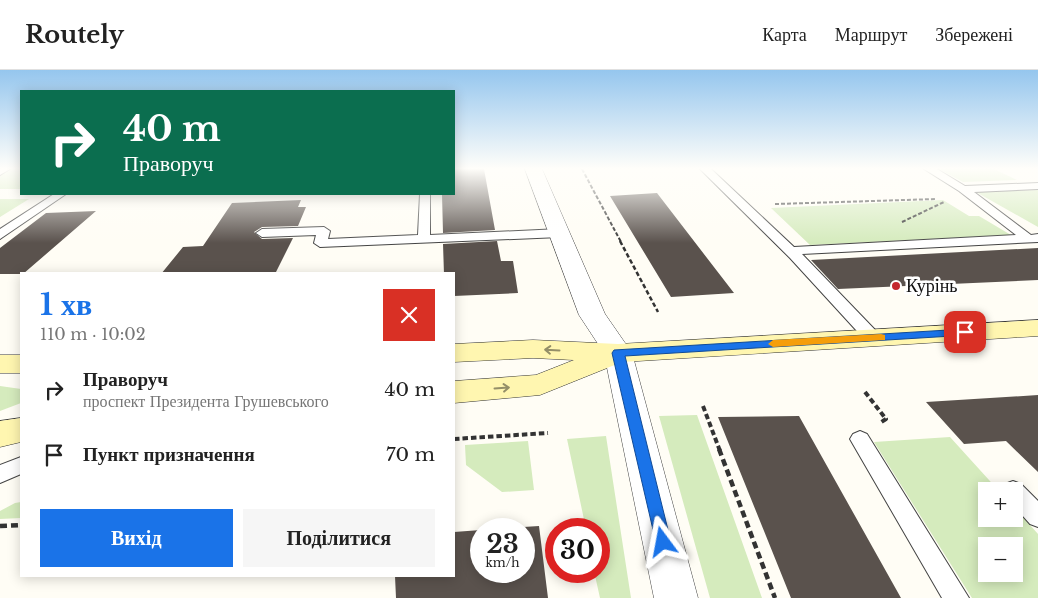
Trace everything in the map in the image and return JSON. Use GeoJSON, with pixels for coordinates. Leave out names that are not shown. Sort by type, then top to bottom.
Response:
{"type":"FeatureCollection","features":[{"type":"Feature","properties":{"kind":"street"},"geometry":{"type":"LineString","coordinates":[[543,194],[592,315],[618,353],[676,598]]}},
{"type":"Feature","properties":{"kind":"street"},"geometry":{"type":"LineString","coordinates":[[455,353],[533,349],[618,353],[1038,328]]}},
{"type":"Feature","properties":{"kind":"street"},"geometry":{"type":"LineString","coordinates":[[455,392],[540,385],[618,353]]}},
{"type":"Feature","properties":{"kind":"street"},"geometry":{"type":"LineString","coordinates":[[0,364],[20,364]]}},
{"type":"Feature","properties":{"kind":"street"},"geometry":{"type":"LineString","coordinates":[[0,434],[20,430]]}},
{"type":"Feature","properties":{"kind":"lane"},"geometry":{"type":"LineString","coordinates":[[730,194],[790,251],[873,338]]}},
{"type":"Feature","properties":{"kind":"lane"},"geometry":{"type":"LineString","coordinates":[[969,194],[1034,240]]}},
{"type":"Feature","properties":{"kind":"lane"},"geometry":{"type":"LineString","coordinates":[[0,235],[60,195]]}},
{"type":"Feature","properties":{"kind":"lane"},"geometry":{"type":"LineString","coordinates":[[424,239],[425,195]]}},
{"type":"Feature","properties":{"kind":"lane"},"geometry":{"type":"LineString","coordinates":[[262,233],[324,231],[320,243],[560,233]]}},
{"type":"Feature","properties":{"kind":"lane"},"geometry":{"type":"LineString","coordinates":[[790,251],[1034,240]]}},
{"type":"Feature","properties":{"kind":"lane"},"geometry":{"type":"LineString","coordinates":[[860,439],[956,598]]}},
{"type":"Feature","properties":{"kind":"lane"},"geometry":{"type":"LineString","coordinates":[[0,474],[20,465]]}},
{"type":"Feature","properties":{"kind":"lane"},"geometry":{"type":"LineString","coordinates":[[1023,501],[1038,517]]}},
{"type":"Feature","properties":{"kind":"path"},"geometry":{"type":"LineString","coordinates":[[595,194],[658,312]]}},
{"type":"Feature","properties":{"kind":"path"},"geometry":{"type":"LineString","coordinates":[[743,206],[975,198]]}},
{"type":"Feature","properties":{"kind":"path"},"geometry":{"type":"LineString","coordinates":[[703,406],[775,598]]}},
{"type":"Feature","properties":{"kind":"path"},"geometry":{"type":"LineString","coordinates":[[455,439],[548,433]]}},
{"type":"Feature","properties":{"kind":"path"},"geometry":{"type":"LineString","coordinates":[[0,526],[20,525]]}},
{"type":"Feature","properties":{"kind":"green space"},"geometry":{"type":"Polygon","coordinates":[[[979,194],[1038,194],[1038,227],[979,194]]]}},
{"type":"Feature","properties":{"kind":"green space"},"geometry":{"type":"Polygon","coordinates":[[[0,199],[29,199],[0,217],[0,199]]]}},
{"type":"Feature","properties":{"kind":"green space"},"geometry":{"type":"Polygon","coordinates":[[[943,200],[969,216],[979,216],[1011,235],[810,245],[771,208],[943,200]]]}},
{"type":"Feature","properties":{"kind":"green space"},"geometry":{"type":"Polygon","coordinates":[[[0,386],[20,389],[20,403],[0,411],[0,386]]]}},
{"type":"Feature","properties":{"kind":"green space"},"geometry":{"type":"Polygon","coordinates":[[[697,415],[762,598],[710,598],[659,416],[697,415]]]}},
{"type":"Feature","properties":{"kind":"green space"},"geometry":{"type":"Polygon","coordinates":[[[606,436],[631,598],[600,598],[597,583],[610,583],[610,518],[584,518],[567,439],[606,436]]]}},
{"type":"Feature","properties":{"kind":"green space"},"geometry":{"type":"Polygon","coordinates":[[[950,437],[991,482],[978,482],[978,527],[1023,527],[1023,517],[1038,534],[1038,598],[972,598],[874,442],[950,437]]]}},
{"type":"Feature","properties":{"kind":"green space"},"geometry":{"type":"Polygon","coordinates":[[[528,441],[534,490],[502,492],[466,465],[465,445],[528,441]]]}},
{"type":"Feature","properties":{"kind":"green space"},"geometry":{"type":"Polygon","coordinates":[[[20,502],[20,518],[0,519],[0,511],[20,502]]]}},
{"type":"Feature","properties":{"kind":"building"},"geometry":{"type":"Polygon","coordinates":[[[488,194],[495,230],[443,233],[442,195],[488,194]]]}},
{"type":"Feature","properties":{"kind":"building"},"geometry":{"type":"Polygon","coordinates":[[[657,194],[734,293],[671,297],[610,196],[657,194]]]}},
{"type":"Feature","properties":{"kind":"building"},"geometry":{"type":"Polygon","coordinates":[[[301,200],[298,207],[306,207],[298,226],[262,227],[254,232],[262,239],[293,238],[276,272],[163,272],[183,247],[203,246],[232,203],[301,200]]]}},
{"type":"Feature","properties":{"kind":"building"},"geometry":{"type":"Polygon","coordinates":[[[96,211],[25,272],[20,272],[20,274],[0,274],[0,248],[46,213],[96,211]]]}},
{"type":"Feature","properties":{"kind":"building"},"geometry":{"type":"Polygon","coordinates":[[[497,241],[501,261],[513,261],[518,293],[455,296],[455,272],[444,272],[443,244],[497,241]]]}},
{"type":"Feature","properties":{"kind":"building"},"geometry":{"type":"Polygon","coordinates":[[[1038,248],[1038,280],[838,289],[811,260],[1038,248]]]}},
{"type":"Feature","properties":{"kind":"building"},"geometry":{"type":"Polygon","coordinates":[[[1038,395],[1038,472],[1006,441],[964,444],[926,402],[1038,395]]]}},
{"type":"Feature","properties":{"kind":"building"},"geometry":{"type":"Polygon","coordinates":[[[799,416],[901,598],[791,598],[718,417],[799,416]]]}},
{"type":"Feature","properties":{"kind":"building"},"geometry":{"type":"Polygon","coordinates":[[[535,526],[539,526],[548,598],[396,598],[395,577],[455,577],[455,532],[470,531],[470,583],[535,583],[535,526]]]}},
{"type":"Feature","properties":{"kind":"slow traffic"},"geometry":{"type":"LineString","coordinates":[[773,344],[881,337]]}},
{"type":"Feature","properties":{"kind":"place","name":"Курінь"},"geometry":{"type":"Point","coordinates":[896,286]}},
{"type":"Feature","properties":{"kind":"route"},"geometry":{"type":"LineString","coordinates":[[663,542],[618,353],[965,332]]}}]}
